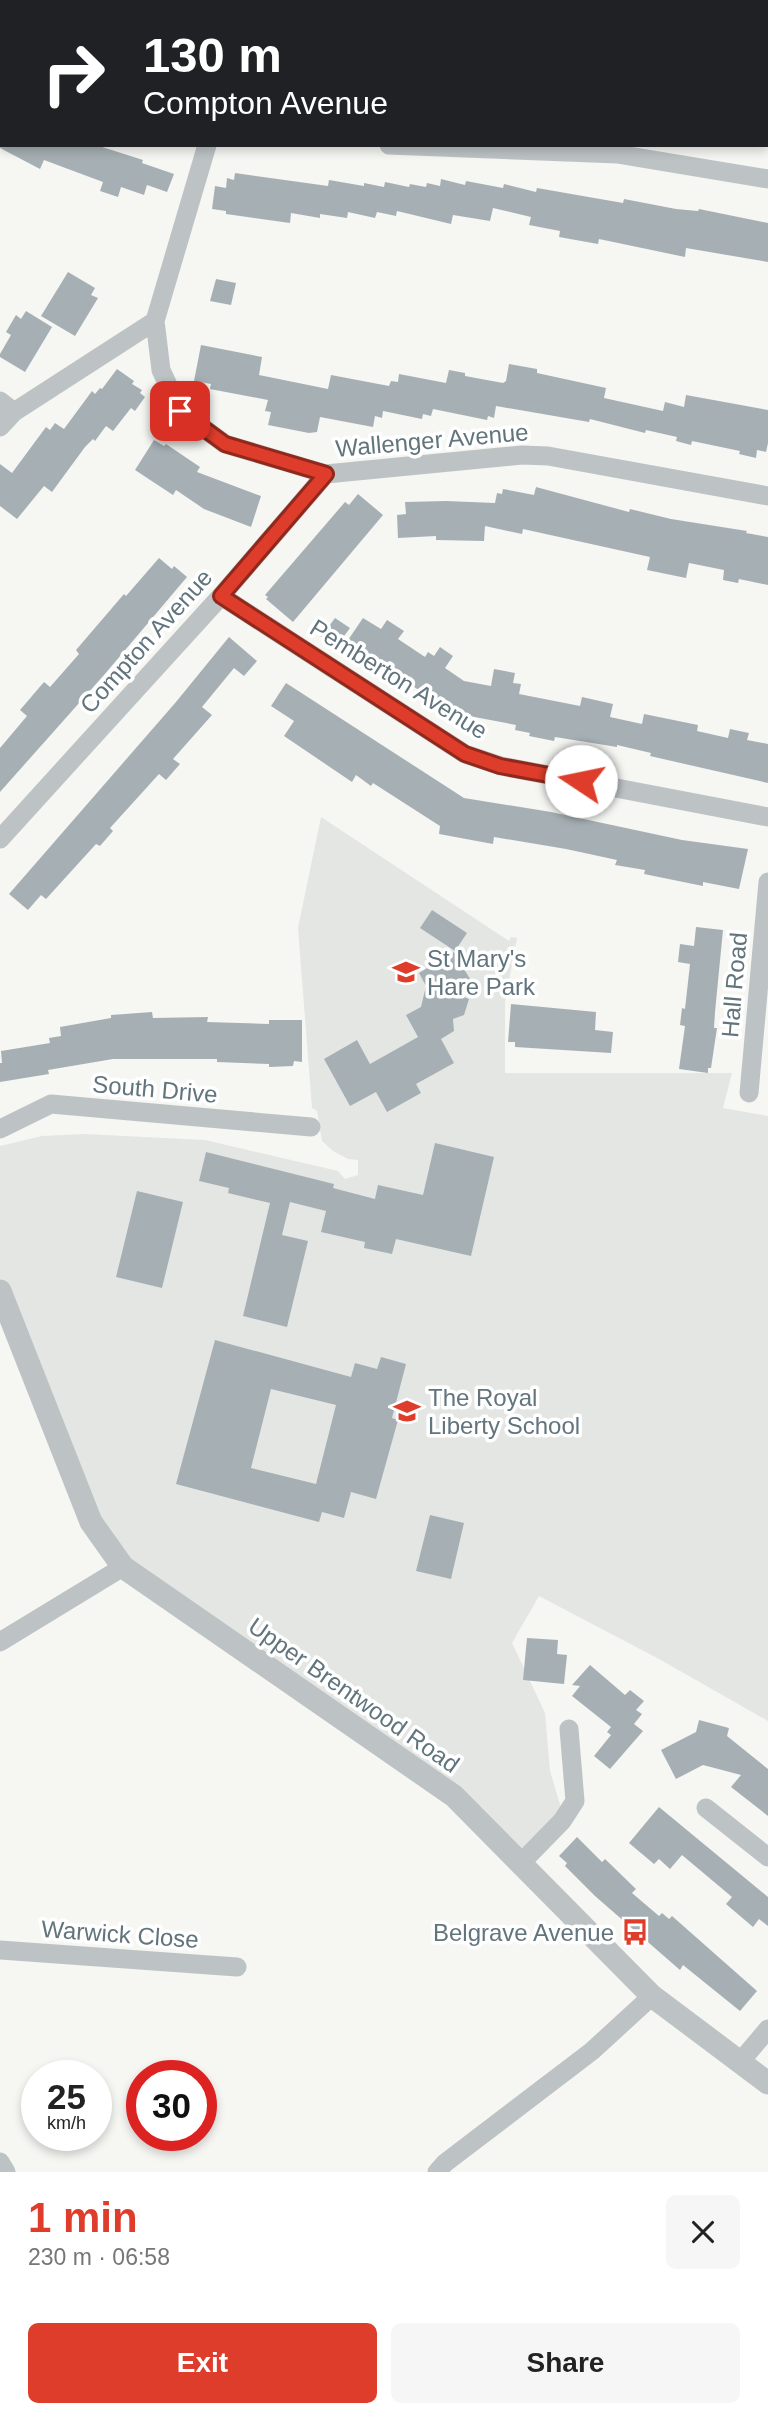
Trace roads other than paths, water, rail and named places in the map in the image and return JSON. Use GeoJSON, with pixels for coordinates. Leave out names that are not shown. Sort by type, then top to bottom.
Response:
{"type":"FeatureCollection","features":[{"type":"Feature","properties":{"kind":"street","name":"Wallenger Avenue"},"geometry":{"type":"LineString","coordinates":[[206,147],[155,321],[161,370],[180,411],[225,444],[326,474],[522,455],[548,456],[768,496]]}},
{"type":"Feature","properties":{"kind":"street"},"geometry":{"type":"LineString","coordinates":[[440,147],[617,154],[768,179]]}},
{"type":"Feature","properties":{"kind":"street"},"geometry":{"type":"LineString","coordinates":[[0,427],[7,406],[155,321]]}},
{"type":"Feature","properties":{"kind":"street","name":"Compton Avenue"},"geometry":{"type":"LineString","coordinates":[[0,839],[221,596],[326,474]]}},
{"type":"Feature","properties":{"kind":"street","name":"Pemberton Avenue"},"geometry":{"type":"LineString","coordinates":[[221,596],[465,754],[500,766],[768,817]]}},
{"type":"Feature","properties":{"kind":"street","name":"Hall Road"},"geometry":{"type":"LineString","coordinates":[[749,1093],[768,882]]}},
{"type":"Feature","properties":{"kind":"street","name":"South Drive"},"geometry":{"type":"LineString","coordinates":[[0,1129],[51,1104],[311,1127]]}},
{"type":"Feature","properties":{"kind":"street","name":"Upper Brentwood Road"},"geometry":{"type":"LineString","coordinates":[[0,1291],[90,1522],[122,1567],[454,1796],[652,1996],[768,2082]]}},
{"type":"Feature","properties":{"kind":"street"},"geometry":{"type":"LineString","coordinates":[[0,1642],[122,1567]]}},
{"type":"Feature","properties":{"kind":"street"},"geometry":{"type":"LineString","coordinates":[[520,1864],[562,1821],[575,1801],[569,1729]]}},
{"type":"Feature","properties":{"kind":"street"},"geometry":{"type":"LineString","coordinates":[[706,1808],[768,1857]]}},
{"type":"Feature","properties":{"kind":"street","name":"Warwick Close"},"geometry":{"type":"LineString","coordinates":[[0,1950],[237,1967]]}},
{"type":"Feature","properties":{"kind":"street"},"geometry":{"type":"LineString","coordinates":[[437,2172],[445,2163],[592,2051],[652,1996]]}},
{"type":"Feature","properties":{"kind":"street"},"geometry":{"type":"LineString","coordinates":[[740,2062],[768,2029]]}},
{"type":"Feature","properties":{"kind":"street"},"geometry":{"type":"LineString","coordinates":[[0,2162],[6,2172]]}},
{"type":"Feature","properties":{"kind":"place","name":"St Mary's Hare Park"},"geometry":{"type":"Point","coordinates":[406,972]}},
{"type":"Feature","properties":{"kind":"place","name":"The Royal Liberty School"},"geometry":{"type":"Point","coordinates":[407,1411]}},
{"type":"Feature","properties":{"kind":"place","name":"Belgrave Avenue"},"geometry":{"type":"Point","coordinates":[635,1932]}}]}
